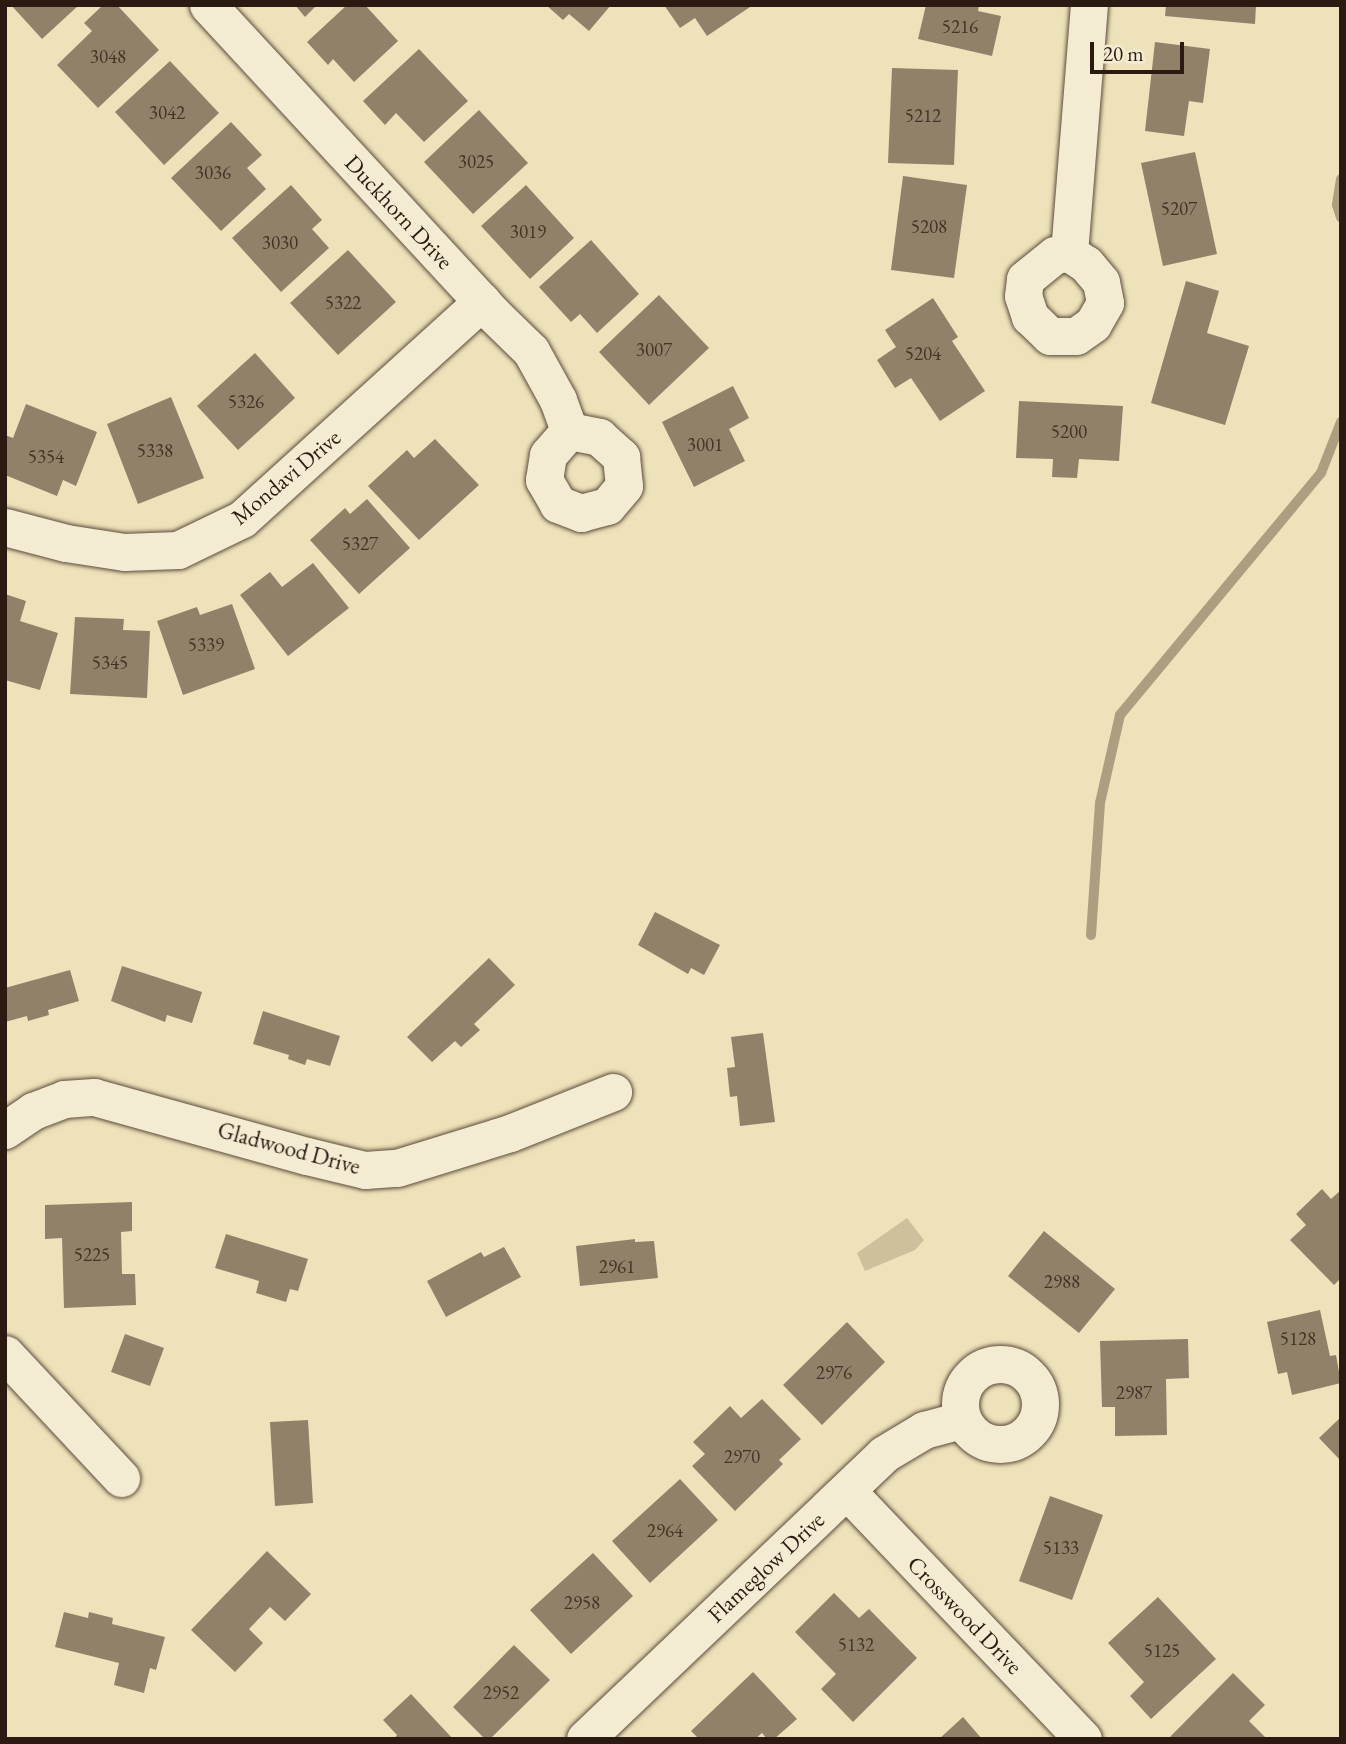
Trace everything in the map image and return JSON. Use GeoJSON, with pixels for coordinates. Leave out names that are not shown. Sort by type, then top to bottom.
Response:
{"type":"FeatureCollection","features":[{"type":"Feature","properties":{"kind":"street","name":"Duckhorn Drive"},"geometry":{"type":"LineString","coordinates":[[208,5],[531,351],[558,400],[569,431]]}},
{"type":"Feature","properties":{"kind":"street"},"geometry":{"type":"LineString","coordinates":[[1069,253],[1089,5]]}},
{"type":"Feature","properties":{"kind":"street","name":"Mondavi Drive"},"geometry":{"type":"LineString","coordinates":[[5,527],[66,543],[124,552],[178,550],[221,530],[242,519],[271,494],[482,301]]}},
{"type":"Feature","properties":{"kind":"street","name":"Gladwood Drive"},"geometry":{"type":"LineString","coordinates":[[5,1130],[33,1111],[64,1099],[94,1097],[365,1170],[397,1168],[510,1133],[613,1092]]}},
{"type":"Feature","properties":{"kind":"street"},"geometry":{"type":"LineString","coordinates":[[5,1354],[121,1478]]}},
{"type":"Feature","properties":{"kind":"street","name":"Flameglow Drive"},"geometry":{"type":"LineString","coordinates":[[585,1739],[884,1454],[924,1430],[962,1420]]}},
{"type":"Feature","properties":{"kind":"street","name":"Crosswood Drive"},"geometry":{"type":"LineString","coordinates":[[847,1491],[1083,1739]]}},
{"type":"Feature","properties":{"kind":"shaded area"},"geometry":{"type":"Polygon","coordinates":[[[907,1218],[924,1240],[915,1250],[865,1271],[857,1253],[907,1218]]]}},
{"type":"Feature","properties":{"kind":"building"},"geometry":{"type":"Polygon","coordinates":[[[11,5],[79,5],[42,39],[11,5]]]}},
{"type":"Feature","properties":{"kind":"building"},"geometry":{"type":"Polygon","coordinates":[[[103,5],[117,5],[159,50],[98,108],[57,65],[92,31],[84,23],[103,5]]]}},
{"type":"Feature","properties":{"kind":"building"},"geometry":{"type":"Polygon","coordinates":[[[295,5],[317,5],[305,17],[295,5]]]}},
{"type":"Feature","properties":{"kind":"building"},"geometry":{"type":"Polygon","coordinates":[[[347,5],[365,5],[398,41],[354,82],[333,59],[328,65],[307,42],[347,5]]]}},
{"type":"Feature","properties":{"kind":"building"},"geometry":{"type":"Polygon","coordinates":[[[546,5],[611,5],[589,31],[569,14],[563,20],[546,5]]]}},
{"type":"Feature","properties":{"kind":"building"},"geometry":{"type":"Polygon","coordinates":[[[664,5],[753,5],[707,36],[695,18],[680,28],[664,5]]]}},
{"type":"Feature","properties":{"kind":"building"},"geometry":{"type":"Polygon","coordinates":[[[926,5],[979,5],[978,11],[1001,16],[992,56],[918,39],[926,5]]]}},
{"type":"Feature","properties":{"kind":"building"},"geometry":{"type":"Polygon","coordinates":[[[1166,5],[1256,5],[1255,24],[1165,16],[1166,5]]]}},
{"type":"Feature","properties":{"kind":"building"},"geometry":{"type":"Polygon","coordinates":[[[1155,42],[1210,49],[1203,103],[1189,101],[1184,136],[1145,131],[1155,42]]]}},
{"type":"Feature","properties":{"kind":"building"},"geometry":{"type":"Polygon","coordinates":[[[419,49],[468,101],[424,142],[396,113],[385,125],[363,101],[419,49]]]}},
{"type":"Feature","properties":{"kind":"building"},"geometry":{"type":"Polygon","coordinates":[[[170,61],[219,113],[164,165],[115,112],[170,61]]]}},
{"type":"Feature","properties":{"kind":"building"},"geometry":{"type":"Polygon","coordinates":[[[892,68],[958,70],[954,165],[888,163],[892,68]]]}},
{"type":"Feature","properties":{"kind":"building"},"geometry":{"type":"Polygon","coordinates":[[[479,110],[528,163],[473,214],[424,162],[479,110]]]}},
{"type":"Feature","properties":{"kind":"building"},"geometry":{"type":"Polygon","coordinates":[[[231,122],[262,155],[247,168],[266,189],[221,231],[171,178],[231,122]]]}},
{"type":"Feature","properties":{"kind":"building"},"geometry":{"type":"Polygon","coordinates":[[[1195,152],[1217,254],[1163,266],[1141,163],[1195,152]]]}},
{"type":"Feature","properties":{"kind":"building"},"geometry":{"type":"Polygon","coordinates":[[[903,176],[967,185],[954,278],[891,270],[903,176]]]}},
{"type":"Feature","properties":{"kind":"building"},"geometry":{"type":"Polygon","coordinates":[[[291,185],[322,220],[312,229],[329,248],[281,292],[232,238],[291,185]]]}},
{"type":"Feature","properties":{"kind":"building"},"geometry":{"type":"Polygon","coordinates":[[[526,185],[574,238],[530,279],[481,226],[526,185]]]}},
{"type":"Feature","properties":{"kind":"building"},"geometry":{"type":"Polygon","coordinates":[[[591,240],[639,294],[597,333],[580,314],[571,322],[539,287],[591,240]]]}},
{"type":"Feature","properties":{"kind":"building"},"geometry":{"type":"Polygon","coordinates":[[[348,250],[396,302],[338,355],[290,303],[348,250]]]}},
{"type":"Feature","properties":{"kind":"building"},"geometry":{"type":"Polygon","coordinates":[[[1186,281],[1219,291],[1207,333],[1249,346],[1225,425],[1151,403],[1186,281]]]}},
{"type":"Feature","properties":{"kind":"building"},"geometry":{"type":"Polygon","coordinates":[[[659,295],[709,348],[649,405],[599,352],[659,295]]]}},
{"type":"Feature","properties":{"kind":"building"},"geometry":{"type":"Polygon","coordinates":[[[933,298],[958,337],[952,341],[985,391],[940,421],[911,378],[895,388],[877,360],[896,347],[885,330],[933,298]]]}},
{"type":"Feature","properties":{"kind":"building"},"geometry":{"type":"Polygon","coordinates":[[[255,353],[295,398],[238,450],[197,406],[255,353]]]}},
{"type":"Feature","properties":{"kind":"building"},"geometry":{"type":"Polygon","coordinates":[[[733,386],[749,418],[729,429],[745,461],[694,487],[662,422],[733,386]]]}},
{"type":"Feature","properties":{"kind":"building"},"geometry":{"type":"Polygon","coordinates":[[[171,397],[204,478],[138,504],[107,424],[171,397]]]}},
{"type":"Feature","properties":{"kind":"building"},"geometry":{"type":"Polygon","coordinates":[[[1019,401],[1123,406],[1119,461],[1079,459],[1077,478],[1052,477],[1053,459],[1016,458],[1019,401]]]}},
{"type":"Feature","properties":{"kind":"building"},"geometry":{"type":"Polygon","coordinates":[[[26,404],[97,432],[76,486],[63,480],[57,496],[5,475],[5,435],[13,438],[26,404]]]}},
{"type":"Feature","properties":{"kind":"building"},"geometry":{"type":"Polygon","coordinates":[[[435,439],[479,485],[419,540],[368,486],[407,450],[414,458],[435,439]]]}},
{"type":"Feature","properties":{"kind":"building"},"geometry":{"type":"Polygon","coordinates":[[[367,499],[410,548],[359,594],[310,540],[345,508],[350,514],[367,499]]]}},
{"type":"Feature","properties":{"kind":"building"},"geometry":{"type":"Polygon","coordinates":[[[313,563],[349,608],[288,656],[240,595],[270,572],[282,587],[313,563]]]}},
{"type":"Feature","properties":{"kind":"building"},"geometry":{"type":"Polygon","coordinates":[[[5,594],[26,601],[20,621],[58,633],[40,690],[5,680],[5,594]]]}},
{"type":"Feature","properties":{"kind":"building"},"geometry":{"type":"Polygon","coordinates":[[[232,604],[255,669],[183,695],[157,621],[197,607],[200,615],[232,604]]]}},
{"type":"Feature","properties":{"kind":"building"},"geometry":{"type":"Polygon","coordinates":[[[75,617],[124,619],[123,630],[150,631],[147,698],[70,694],[75,617]]]}},
{"type":"Feature","properties":{"kind":"building"},"geometry":{"type":"Polygon","coordinates":[[[655,912],[720,945],[704,975],[691,968],[688,974],[638,945],[655,912]]]}},
{"type":"Feature","properties":{"kind":"building"},"geometry":{"type":"Polygon","coordinates":[[[489,958],[515,985],[474,1024],[480,1030],[461,1047],[455,1041],[432,1062],[407,1037],[489,958]]]}},
{"type":"Feature","properties":{"kind":"building"},"geometry":{"type":"Polygon","coordinates":[[[122,966],[202,992],[192,1023],[167,1015],[165,1022],[111,1001],[122,966]]]}},
{"type":"Feature","properties":{"kind":"building"},"geometry":{"type":"Polygon","coordinates":[[[70,970],[79,1001],[48,1010],[49,1015],[28,1021],[27,1016],[5,1022],[5,988],[70,970]]]}},
{"type":"Feature","properties":{"kind":"building"},"geometry":{"type":"Polygon","coordinates":[[[263,1011],[340,1036],[330,1066],[307,1059],[305,1065],[288,1059],[289,1055],[253,1044],[263,1011]]]}},
{"type":"Feature","properties":{"kind":"building"},"geometry":{"type":"Polygon","coordinates":[[[763,1033],[775,1122],[740,1126],[737,1096],[730,1097],[727,1068],[735,1067],[731,1037],[763,1033]]]}},
{"type":"Feature","properties":{"kind":"building"},"geometry":{"type":"Polygon","coordinates":[[[1322,1189],[1331,1199],[1341,1190],[1341,1278],[1334,1285],[1290,1240],[1306,1225],[1296,1214],[1322,1189]]]}},
{"type":"Feature","properties":{"kind":"building"},"geometry":{"type":"Polygon","coordinates":[[[132,1202],[132,1231],[121,1232],[122,1274],[135,1274],[136,1305],[64,1308],[62,1238],[45,1239],[45,1205],[132,1202]]]}},
{"type":"Feature","properties":{"kind":"building"},"geometry":{"type":"Polygon","coordinates":[[[1044,1231],[1115,1289],[1079,1333],[1008,1276],[1044,1231]]]}},
{"type":"Feature","properties":{"kind":"building"},"geometry":{"type":"Polygon","coordinates":[[[226,1234],[308,1259],[298,1291],[290,1289],[286,1302],[256,1293],[259,1281],[215,1268],[226,1234]]]}},
{"type":"Feature","properties":{"kind":"building"},"geometry":{"type":"Polygon","coordinates":[[[635,1239],[635,1242],[654,1241],[658,1278],[580,1286],[576,1246],[635,1239]]]}},
{"type":"Feature","properties":{"kind":"building"},"geometry":{"type":"Polygon","coordinates":[[[504,1247],[521,1277],[446,1317],[427,1281],[481,1252],[484,1257],[504,1247]]]}},
{"type":"Feature","properties":{"kind":"building"},"geometry":{"type":"Polygon","coordinates":[[[1320,1310],[1330,1356],[1336,1355],[1341,1383],[1292,1395],[1287,1372],[1278,1374],[1267,1322],[1320,1310]]]}},
{"type":"Feature","properties":{"kind":"building"},"geometry":{"type":"Polygon","coordinates":[[[847,1322],[885,1362],[822,1425],[783,1385],[847,1322]]]}},
{"type":"Feature","properties":{"kind":"building"},"geometry":{"type":"Polygon","coordinates":[[[125,1334],[164,1348],[150,1386],[111,1372],[125,1334]]]}},
{"type":"Feature","properties":{"kind":"building"},"geometry":{"type":"Polygon","coordinates":[[[1188,1339],[1189,1378],[1166,1379],[1167,1435],[1115,1436],[1115,1407],[1102,1407],[1100,1341],[1188,1339]]]}},
{"type":"Feature","properties":{"kind":"building"},"geometry":{"type":"Polygon","coordinates":[[[762,1399],[801,1439],[779,1460],[783,1464],[735,1511],[692,1466],[705,1454],[693,1442],[730,1406],[741,1418],[762,1399]]]}},
{"type":"Feature","properties":{"kind":"building"},"geometry":{"type":"Polygon","coordinates":[[[1341,1417],[1341,1461],[1319,1438],[1341,1417]]]}},
{"type":"Feature","properties":{"kind":"building"},"geometry":{"type":"Polygon","coordinates":[[[308,1420],[313,1503],[275,1506],[270,1422],[308,1420]]]}},
{"type":"Feature","properties":{"kind":"building"},"geometry":{"type":"Polygon","coordinates":[[[680,1479],[718,1520],[650,1583],[612,1541],[680,1479]]]}},
{"type":"Feature","properties":{"kind":"building"},"geometry":{"type":"Polygon","coordinates":[[[1050,1496],[1103,1515],[1072,1600],[1019,1581],[1050,1496]]]}},
{"type":"Feature","properties":{"kind":"building"},"geometry":{"type":"Polygon","coordinates":[[[267,1551],[311,1594],[285,1621],[270,1607],[249,1629],[263,1643],[235,1672],[191,1630],[267,1551]]]}},
{"type":"Feature","properties":{"kind":"building"},"geometry":{"type":"Polygon","coordinates":[[[593,1553],[633,1596],[571,1654],[530,1610],[593,1553]]]}},
{"type":"Feature","properties":{"kind":"building"},"geometry":{"type":"Polygon","coordinates":[[[834,1593],[859,1618],[869,1609],[917,1658],[853,1722],[821,1689],[836,1674],[795,1632],[834,1593]]]}},
{"type":"Feature","properties":{"kind":"building"},"geometry":{"type":"Polygon","coordinates":[[[1158,1597],[1216,1659],[1151,1719],[1130,1696],[1144,1682],[1108,1643],[1158,1597]]]}},
{"type":"Feature","properties":{"kind":"building"},"geometry":{"type":"Polygon","coordinates":[[[64,1612],[88,1618],[89,1612],[113,1618],[112,1624],[165,1637],[156,1670],[150,1668],[144,1693],[114,1685],[119,1663],[55,1647],[64,1612]]]}},
{"type":"Feature","properties":{"kind":"building"},"geometry":{"type":"Polygon","coordinates":[[[514,1645],[550,1680],[490,1739],[485,1739],[453,1707],[514,1645]]]}},
{"type":"Feature","properties":{"kind":"building"},"geometry":{"type":"Polygon","coordinates":[[[753,1672],[797,1719],[774,1739],[767,1739],[762,1733],[755,1739],[699,1739],[691,1731],[753,1672]]]}},
{"type":"Feature","properties":{"kind":"building"},"geometry":{"type":"Polygon","coordinates":[[[1233,1673],[1265,1705],[1249,1721],[1267,1739],[1168,1739],[1233,1673]]]}},
{"type":"Feature","properties":{"kind":"building"},"geometry":{"type":"Polygon","coordinates":[[[411,1694],[453,1739],[394,1739],[397,1735],[383,1720],[411,1694]]]}},
{"type":"Feature","properties":{"kind":"building"},"geometry":{"type":"Polygon","coordinates":[[[963,1717],[982,1739],[939,1739],[963,1717]]]}},
{"type":"Feature","properties":{"kind":"waterway"},"geometry":{"type":"LineString","coordinates":[[1341,179],[1337,205],[1341,217]]}},
{"type":"Feature","properties":{"kind":"waterway"},"geometry":{"type":"LineString","coordinates":[[1091,935],[1100,803],[1120,715],[1321,473],[1341,422]]}}]}
